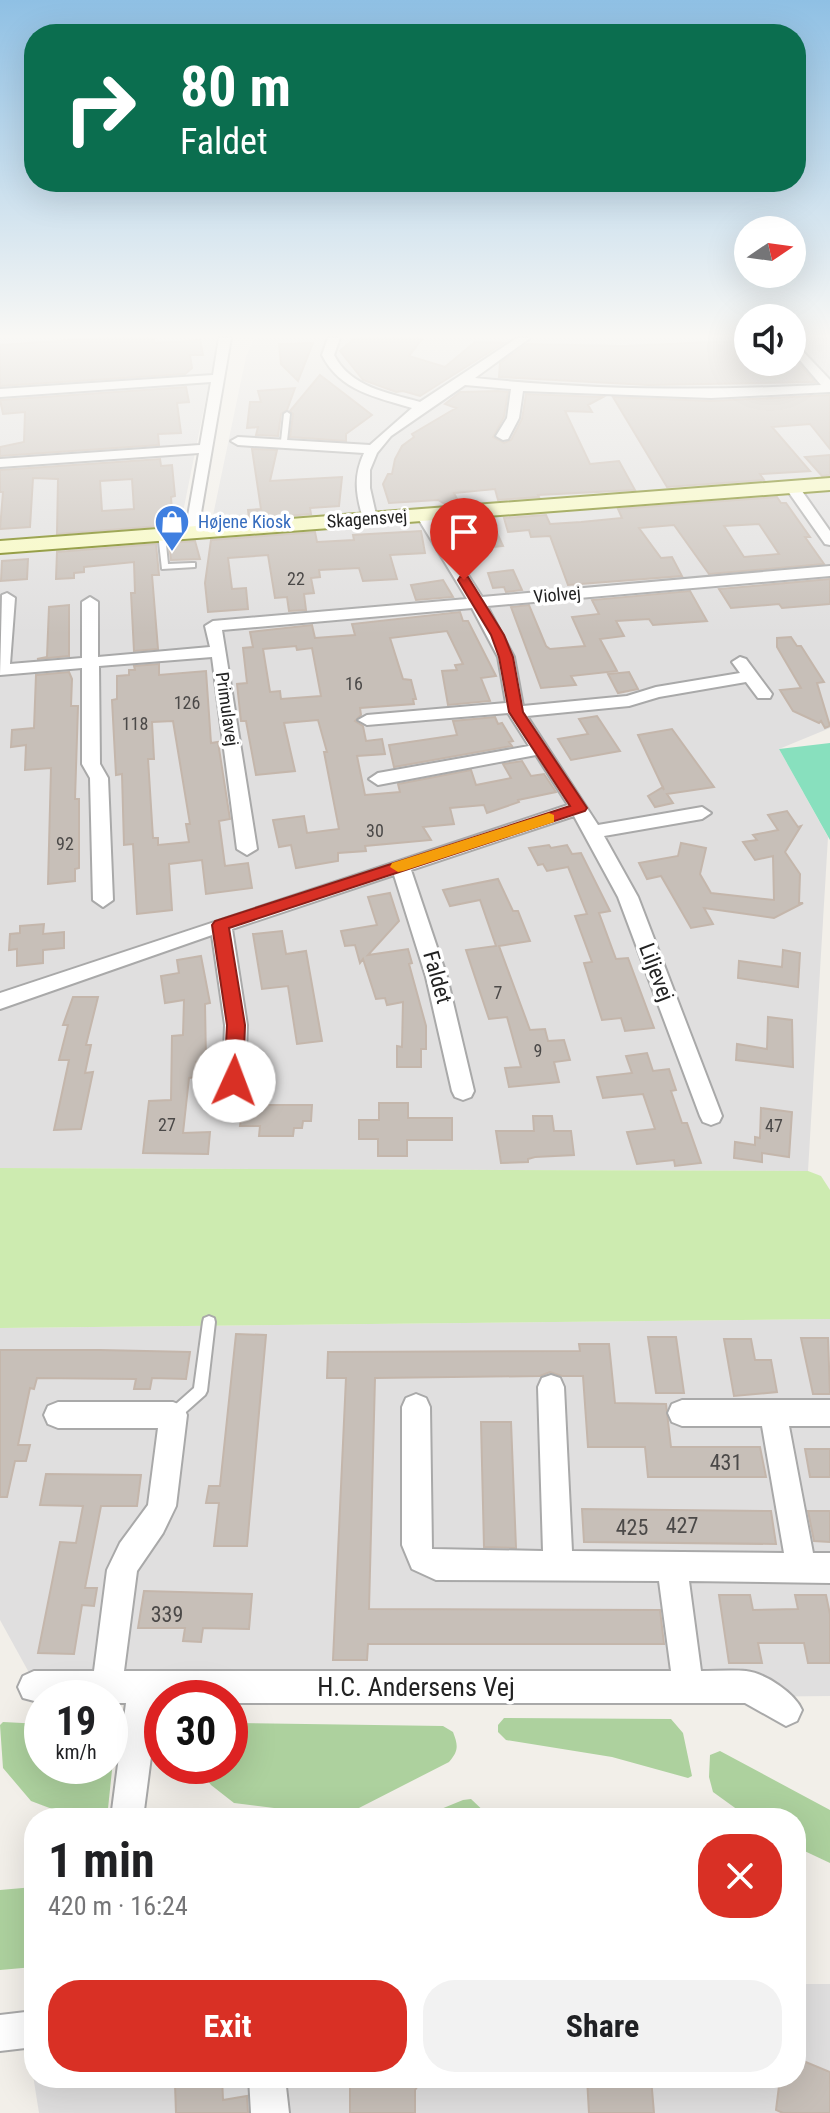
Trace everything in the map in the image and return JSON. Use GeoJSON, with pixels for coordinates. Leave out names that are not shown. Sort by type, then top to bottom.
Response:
{"type":"FeatureCollection","features":[{"type":"Feature","properties":{"kind":"street"},"geometry":{"type":"LineString","coordinates":[[192,533],[208,437]]}},
{"type":"Feature","properties":{"kind":"street"},"geometry":{"type":"LineString","coordinates":[[370,519],[362,473],[372,449],[384,437]]}},
{"type":"Feature","properties":{"kind":"street"},"geometry":{"type":"LineString","coordinates":[[238,441],[284,441],[372,449]]}},
{"type":"Feature","properties":{"kind":"street"},"geometry":{"type":"LineString","coordinates":[[0,463],[206,449]]}},
{"type":"Feature","properties":{"kind":"street","name":"Skagensvej"},"geometry":{"type":"LineString","coordinates":[[0,547],[830,484]]}},
{"type":"Feature","properties":{"kind":"street"},"geometry":{"type":"LineString","coordinates":[[792,487],[830,541]]}},
{"type":"Feature","properties":{"kind":"street","name":"Liljevej"},"geometry":{"type":"LineString","coordinates":[[423,515],[478,601],[506,657],[515,709],[594,832],[628,897],[711,1116]]}},
{"type":"Feature","properties":{"kind":"street","name":"Violvej"},"geometry":{"type":"LineString","coordinates":[[219,651],[213,626],[830,571]]}},
{"type":"Feature","properties":{"kind":"street","name":"Primulavej"},"geometry":{"type":"LineString","coordinates":[[7,598],[0,670],[219,651],[247,849]]}},
{"type":"Feature","properties":{"kind":"street"},"geometry":{"type":"LineString","coordinates":[[90,602],[91,764],[99,778],[103,900]]}},
{"type":"Feature","properties":{"kind":"street"},"geometry":{"type":"LineString","coordinates":[[740,662],[764,694]]}},
{"type":"Feature","properties":{"kind":"street"},"geometry":{"type":"LineString","coordinates":[[367,720],[629,701],[656,692],[751,676]]}},
{"type":"Feature","properties":{"kind":"street"},"geometry":{"type":"LineString","coordinates":[[378,779],[541,749]]}},
{"type":"Feature","properties":{"kind":"street"},"geometry":{"type":"LineString","coordinates":[[0,1002],[221,925],[579,808]]}},
{"type":"Feature","properties":{"kind":"street"},"geometry":{"type":"LineString","coordinates":[[594,832],[702,813]]}},
{"type":"Feature","properties":{"kind":"street","name":"Faldet"},"geometry":{"type":"LineString","coordinates":[[400,866],[425,931],[446,1004],[463,1091]]}},
{"type":"Feature","properties":{"kind":"street"},"geometry":{"type":"LineString","coordinates":[[221,925],[236,1025],[234,1081]]}},
{"type":"Feature","properties":{"kind":"street"},"geometry":{"type":"LineString","coordinates":[[551,1387],[558,1565]]}},
{"type":"Feature","properties":{"kind":"street"},"geometry":{"type":"LineString","coordinates":[[416,1407],[416,1545],[422,1559],[436,1565],[816,1567],[773,1413]]}},
{"type":"Feature","properties":{"kind":"street"},"geometry":{"type":"LineString","coordinates":[[682,1413],[830,1413]]}},
{"type":"Feature","properties":{"kind":"street"},"geometry":{"type":"LineString","coordinates":[[58,1415],[173,1415],[162,1506],[126,1559],[122,1570],[108,1680]]}},
{"type":"Feature","properties":{"kind":"street"},"geometry":{"type":"LineString","coordinates":[[672,1566],[688,1687]]}},
{"type":"Feature","properties":{"kind":"street","name":"H.C. Andersens Vej"},"geometry":{"type":"LineString","coordinates":[[248,1688],[749,1687],[786,1710]]}},
{"type":"Feature","properties":{"kind":"street","name":"H.C. Andersens Vej"},"geometry":{"type":"LineString","coordinates":[[128,1688],[144,1688]]}},
{"type":"Feature","properties":{"kind":"street"},"geometry":{"type":"LineString","coordinates":[[128,1808],[144,1688]]}},
{"type":"Feature","properties":{"kind":"street"},"geometry":{"type":"LineString","coordinates":[[0,2033],[24,2030]]}},
{"type":"Feature","properties":{"kind":"street"},"geometry":{"type":"LineString","coordinates":[[268,2088],[270,2113]]}},
{"type":"Feature","properties":{"kind":"lane"},"geometry":{"type":"LineString","coordinates":[[284,437],[284,441]]}},
{"type":"Feature","properties":{"kind":"lane"},"geometry":{"type":"LineString","coordinates":[[161,535],[165,567],[192,565]]}},
{"type":"Feature","properties":{"kind":"lane"},"geometry":{"type":"LineString","coordinates":[[173,1415],[200,1391],[209,1322]]}},
{"type":"Feature","properties":{"kind":"shaded area"},"geometry":{"type":"Polygon","coordinates":[[[0,437],[198,437],[180,527],[0,541],[0,437]]]}},
{"type":"Feature","properties":{"kind":"shaded area"},"geometry":{"type":"Polygon","coordinates":[[[229,437],[830,437],[830,477],[211,525],[229,437]]]}},
{"type":"Feature","properties":{"kind":"shaded area"},"geometry":{"type":"Polygon","coordinates":[[[830,490],[830,728],[779,749],[828,837],[808,1171],[0,1168],[0,553],[830,490]]]}},
{"type":"Feature","properties":{"kind":"shaded area"},"geometry":{"type":"Polygon","coordinates":[[[830,1319],[830,1696],[248,1702],[248,1680],[144,1680],[144,1698],[128,1698],[128,1680],[33,1680],[0,1620],[0,1328],[830,1319]]]}},
{"type":"Feature","properties":{"kind":"shaded area"},"geometry":{"type":"Polygon","coordinates":[[[806,1984],[830,1984],[830,2113],[39,2113],[35,2088],[806,2088],[806,1984]]]}},
{"type":"Feature","properties":{"kind":"green space"},"geometry":{"type":"Polygon","coordinates":[[[830,743],[830,840],[779,749],[830,743]]]}},
{"type":"Feature","properties":{"kind":"green space"},"geometry":{"type":"Polygon","coordinates":[[[0,1168],[808,1171],[821,1176],[830,1190],[830,1319],[0,1328],[0,1168]]]}},
{"type":"Feature","properties":{"kind":"green space"},"geometry":{"type":"Polygon","coordinates":[[[504,1718],[671,1719],[683,1733],[692,1776],[688,1778],[612,1757],[506,1740],[498,1732],[498,1725],[504,1718]]]}},
{"type":"Feature","properties":{"kind":"green space"},"geometry":{"type":"Polygon","coordinates":[[[3,1722],[24,1723],[24,1784],[111,1784],[108,1808],[50,1808],[31,1801],[3,1768],[0,1725],[3,1722]]]}},
{"type":"Feature","properties":{"kind":"green space"},"geometry":{"type":"Polygon","coordinates":[[[248,1723],[443,1726],[453,1732],[456,1741],[455,1754],[449,1762],[359,1808],[274,1808],[234,1803],[211,1785],[248,1784],[248,1723]]]}},
{"type":"Feature","properties":{"kind":"green space"},"geometry":{"type":"Polygon","coordinates":[[[720,1751],[830,1810],[830,1863],[806,1852],[806,1808],[735,1808],[713,1792],[709,1777],[710,1755],[720,1751]]]}},
{"type":"Feature","properties":{"kind":"green space"},"geometry":{"type":"Polygon","coordinates":[[[471,1799],[480,1808],[443,1808],[471,1799]]]}},
{"type":"Feature","properties":{"kind":"green space"},"geometry":{"type":"Polygon","coordinates":[[[24,1888],[24,1968],[0,1970],[0,1890],[24,1888]]]}},
{"type":"Feature","properties":{"kind":"building"},"geometry":{"type":"Polygon","coordinates":[[[24,437],[158,437],[159,445],[0,456],[0,447],[24,442],[24,437]]]}},
{"type":"Feature","properties":{"kind":"building"},"geometry":{"type":"Polygon","coordinates":[[[290,437],[346,437],[346,441],[290,437]]]}},
{"type":"Feature","properties":{"kind":"building"},"geometry":{"type":"Polygon","coordinates":[[[414,437],[493,437],[504,443],[513,437],[577,437],[590,464],[619,461],[635,490],[498,500],[495,489],[454,493],[459,503],[445,504],[438,500],[389,503],[383,484],[388,474],[392,474],[402,446],[414,437]]]}},
{"type":"Feature","properties":{"kind":"building"},"geometry":{"type":"Polygon","coordinates":[[[637,437],[780,437],[810,471],[760,474],[764,480],[667,487],[637,437]]]}},
{"type":"Feature","properties":{"kind":"building"},"geometry":{"type":"Polygon","coordinates":[[[820,437],[830,437],[830,449],[820,437]]]}},
{"type":"Feature","properties":{"kind":"building"},"geometry":{"type":"Polygon","coordinates":[[[252,449],[277,450],[270,481],[342,477],[339,506],[310,508],[311,514],[249,519],[248,510],[261,509],[252,449]]]}},
{"type":"Feature","properties":{"kind":"building"},"geometry":{"type":"Polygon","coordinates":[[[830,455],[830,475],[822,476],[805,457],[830,455]]]}},
{"type":"Feature","properties":{"kind":"building"},"geometry":{"type":"Polygon","coordinates":[[[160,459],[161,466],[172,465],[175,496],[171,497],[173,525],[57,534],[58,479],[33,478],[30,527],[0,529],[3,492],[0,492],[0,470],[160,459]],[[132,479],[100,481],[102,511],[134,509],[132,479]]]}},
{"type":"Feature","properties":{"kind":"building"},"geometry":{"type":"Polygon","coordinates":[[[777,497],[781,503],[786,503],[810,537],[805,537],[824,564],[709,574],[674,525],[639,528],[661,558],[672,557],[682,576],[568,585],[550,536],[531,537],[529,530],[508,532],[504,518],[546,515],[550,524],[581,522],[622,518],[618,509],[777,497]],[[759,524],[724,526],[744,557],[779,554],[759,524]]]}},
{"type":"Feature","properties":{"kind":"building"},"geometry":{"type":"Polygon","coordinates":[[[492,522],[503,546],[485,548],[475,523],[492,522]]]}},
{"type":"Feature","properties":{"kind":"building"},"geometry":{"type":"Polygon","coordinates":[[[421,531],[425,553],[390,555],[397,579],[363,581],[359,568],[319,570],[320,577],[311,578],[314,593],[304,594],[306,610],[289,611],[287,597],[275,598],[268,555],[228,558],[232,589],[246,588],[248,609],[208,612],[205,583],[211,540],[315,532],[317,542],[354,540],[353,535],[421,531]]]}},
{"type":"Feature","properties":{"kind":"building"},"geometry":{"type":"Polygon","coordinates":[[[195,541],[200,559],[171,560],[169,543],[195,541]]]}},
{"type":"Feature","properties":{"kind":"building"},"geometry":{"type":"Polygon","coordinates":[[[156,544],[159,575],[152,575],[158,649],[134,651],[131,593],[135,593],[134,562],[84,567],[84,572],[74,573],[74,578],[56,579],[57,552],[156,544]]]}},
{"type":"Feature","properties":{"kind":"building"},"geometry":{"type":"Polygon","coordinates":[[[28,559],[27,579],[1,581],[2,561],[28,559]]]}},
{"type":"Feature","properties":{"kind":"building"},"geometry":{"type":"Polygon","coordinates":[[[513,570],[522,590],[506,592],[504,587],[493,588],[488,573],[513,570]]]}},
{"type":"Feature","properties":{"kind":"building"},"geometry":{"type":"Polygon","coordinates":[[[830,579],[830,604],[731,608],[719,589],[830,579]]]}},
{"type":"Feature","properties":{"kind":"building"},"geometry":{"type":"Polygon","coordinates":[[[443,580],[453,597],[416,600],[411,585],[443,580]]]}},
{"type":"Feature","properties":{"kind":"building"},"geometry":{"type":"Polygon","coordinates":[[[690,591],[707,621],[653,625],[649,619],[616,621],[624,636],[600,639],[617,671],[571,676],[576,685],[541,688],[511,607],[529,605],[550,649],[585,646],[572,617],[599,614],[592,600],[690,591]]]}},
{"type":"Feature","properties":{"kind":"building"},"geometry":{"type":"Polygon","coordinates":[[[69,605],[69,656],[37,659],[47,657],[49,607],[69,605]]]}},
{"type":"Feature","properties":{"kind":"building"},"geometry":{"type":"Polygon","coordinates":[[[460,612],[463,621],[468,621],[496,676],[481,678],[490,701],[448,705],[442,671],[457,670],[455,665],[463,664],[447,631],[390,638],[403,679],[411,680],[416,699],[413,699],[414,704],[360,708],[361,715],[355,721],[363,726],[366,741],[382,739],[385,754],[357,756],[365,795],[400,792],[398,784],[471,770],[476,785],[511,778],[503,764],[522,761],[531,776],[544,774],[556,792],[518,800],[487,813],[484,805],[450,808],[454,824],[423,827],[431,840],[365,846],[366,851],[338,853],[338,861],[296,868],[291,845],[279,847],[273,820],[304,816],[307,833],[339,829],[324,752],[327,752],[318,720],[284,723],[295,771],[256,775],[246,721],[241,721],[237,684],[247,683],[243,648],[253,647],[250,632],[312,625],[315,638],[355,635],[352,624],[460,612]],[[296,646],[263,649],[270,692],[280,691],[281,699],[321,696],[312,648],[297,650],[296,646]]]}},
{"type":"Feature","properties":{"kind":"building"},"geometry":{"type":"Polygon","coordinates":[[[791,637],[797,646],[801,646],[824,682],[817,683],[830,726],[825,728],[821,721],[819,723],[793,711],[780,690],[801,688],[777,647],[777,638],[791,637]]]}},
{"type":"Feature","properties":{"kind":"building"},"geometry":{"type":"Polygon","coordinates":[[[159,664],[159,675],[206,671],[211,743],[218,742],[230,819],[219,821],[225,866],[248,863],[252,888],[206,894],[202,860],[169,864],[172,910],[137,914],[133,844],[124,845],[122,774],[116,775],[112,700],[117,699],[117,676],[129,675],[129,670],[135,670],[134,666],[159,664]],[[173,721],[152,722],[154,759],[148,759],[153,838],[158,838],[158,845],[189,842],[186,824],[190,824],[173,721]]]}},
{"type":"Feature","properties":{"kind":"building"},"geometry":{"type":"Polygon","coordinates":[[[69,672],[72,679],[71,706],[78,706],[75,799],[79,799],[79,868],[75,869],[75,881],[48,884],[51,768],[25,770],[26,745],[11,747],[12,730],[34,728],[36,675],[69,672]]]}},
{"type":"Feature","properties":{"kind":"building"},"geometry":{"type":"Polygon","coordinates":[[[629,672],[638,689],[618,693],[608,674],[629,672]]]}},
{"type":"Feature","properties":{"kind":"building"},"geometry":{"type":"Polygon","coordinates":[[[597,716],[620,751],[571,760],[558,739],[588,734],[579,719],[597,716]]]}},
{"type":"Feature","properties":{"kind":"building"},"geometry":{"type":"Polygon","coordinates":[[[495,717],[513,741],[509,742],[512,746],[394,767],[389,745],[457,735],[453,721],[495,717]]]}},
{"type":"Feature","properties":{"kind":"building"},"geometry":{"type":"Polygon","coordinates":[[[672,729],[714,787],[667,794],[673,803],[655,807],[648,796],[663,787],[638,735],[672,729]]]}},
{"type":"Feature","properties":{"kind":"building"},"geometry":{"type":"Polygon","coordinates":[[[787,811],[798,827],[801,826],[785,852],[800,874],[799,903],[803,903],[774,918],[704,908],[713,924],[691,928],[661,876],[647,879],[639,863],[678,856],[681,843],[706,848],[700,874],[711,893],[774,900],[773,856],[755,860],[743,842],[757,840],[753,835],[778,830],[768,815],[787,811]]]}},
{"type":"Feature","properties":{"kind":"building"},"geometry":{"type":"Polygon","coordinates":[[[549,845],[551,848],[567,845],[572,854],[581,853],[610,911],[599,913],[616,959],[628,958],[654,1028],[625,1031],[621,1018],[602,1020],[584,963],[592,962],[575,916],[587,914],[568,867],[547,871],[543,864],[538,865],[529,848],[549,845]]]}},
{"type":"Feature","properties":{"kind":"building"},"geometry":{"type":"Polygon","coordinates":[[[498,879],[513,911],[518,911],[530,941],[499,946],[530,1030],[545,1029],[548,1041],[564,1040],[570,1060],[554,1062],[559,1082],[509,1087],[505,1068],[521,1067],[507,1017],[489,1019],[466,950],[496,946],[480,900],[450,906],[443,890],[498,879]]]}},
{"type":"Feature","properties":{"kind":"building"},"geometry":{"type":"Polygon","coordinates":[[[390,893],[399,921],[368,955],[408,949],[412,963],[409,964],[426,1026],[426,1049],[421,1049],[421,1067],[397,1067],[397,1046],[402,1047],[403,1002],[387,1005],[385,998],[376,999],[363,959],[360,963],[355,945],[345,946],[341,931],[377,925],[368,897],[390,893]]]}},
{"type":"Feature","properties":{"kind":"building"},"geometry":{"type":"Polygon","coordinates":[[[44,924],[43,934],[64,932],[64,948],[43,950],[43,963],[17,966],[17,949],[9,950],[10,934],[20,933],[20,926],[44,924]]]}},
{"type":"Feature","properties":{"kind":"building"},"geometry":{"type":"Polygon","coordinates":[[[282,931],[286,954],[306,951],[322,1041],[297,1044],[288,986],[262,989],[253,934],[282,931]]]}},
{"type":"Feature","properties":{"kind":"building"},"geometry":{"type":"Polygon","coordinates":[[[783,950],[800,953],[798,987],[738,978],[739,961],[782,967],[783,950]]]}},
{"type":"Feature","properties":{"kind":"building"},"geometry":{"type":"Polygon","coordinates":[[[201,956],[210,1003],[205,1004],[206,1061],[196,1062],[196,1077],[189,1078],[183,1133],[210,1132],[208,1154],[143,1153],[149,1101],[171,1100],[172,1036],[183,1035],[184,1000],[165,1003],[161,976],[179,973],[177,960],[201,956]]]}},
{"type":"Feature","properties":{"kind":"building"},"geometry":{"type":"Polygon","coordinates":[[[73,997],[98,997],[86,1045],[91,1045],[85,1073],[93,1072],[81,1129],[54,1130],[69,1060],[59,1060],[68,1025],[63,1025],[73,997]]]}},
{"type":"Feature","properties":{"kind":"building"},"geometry":{"type":"Polygon","coordinates":[[[768,1017],[792,1020],[793,1067],[736,1060],[737,1044],[767,1049],[768,1017]]]}},
{"type":"Feature","properties":{"kind":"building"},"geometry":{"type":"Polygon","coordinates":[[[647,1053],[653,1071],[669,1069],[676,1090],[671,1091],[682,1123],[687,1123],[701,1163],[675,1166],[674,1160],[637,1164],[627,1132],[655,1129],[643,1094],[603,1098],[597,1077],[632,1073],[626,1056],[647,1053]]]}},
{"type":"Feature","properties":{"kind":"building"},"geometry":{"type":"Polygon","coordinates":[[[244,1098],[263,1098],[262,1105],[312,1105],[311,1121],[303,1121],[302,1128],[294,1128],[293,1136],[259,1136],[260,1126],[240,1126],[244,1098]]]}},
{"type":"Feature","properties":{"kind":"building"},"geometry":{"type":"Polygon","coordinates":[[[379,1103],[408,1103],[408,1118],[452,1118],[452,1140],[407,1140],[407,1156],[378,1156],[378,1139],[359,1139],[359,1120],[379,1120],[379,1103]]]}},
{"type":"Feature","properties":{"kind":"building"},"geometry":{"type":"Polygon","coordinates":[[[761,1108],[792,1112],[789,1157],[762,1153],[762,1162],[734,1158],[735,1142],[755,1145],[755,1137],[760,1138],[761,1108]]]}},
{"type":"Feature","properties":{"kind":"building"},"geometry":{"type":"Polygon","coordinates":[[[533,1116],[552,1116],[554,1131],[571,1131],[574,1155],[501,1163],[496,1131],[534,1131],[533,1116]]]}},
{"type":"Feature","properties":{"kind":"building"},"geometry":{"type":"Polygon","coordinates":[[[236,1334],[266,1335],[247,1546],[214,1546],[219,1503],[206,1503],[209,1486],[220,1486],[236,1334]]]}},
{"type":"Feature","properties":{"kind":"building"},"geometry":{"type":"Polygon","coordinates":[[[648,1337],[676,1337],[684,1393],[656,1393],[648,1337]]]}},
{"type":"Feature","properties":{"kind":"building"},"geometry":{"type":"Polygon","coordinates":[[[801,1338],[828,1338],[830,1394],[813,1394],[801,1338]]]}},
{"type":"Feature","properties":{"kind":"building"},"geometry":{"type":"Polygon","coordinates":[[[724,1339],[751,1339],[755,1360],[771,1360],[777,1392],[734,1396],[724,1339]]]}},
{"type":"Feature","properties":{"kind":"building"},"geometry":{"type":"Polygon","coordinates":[[[579,1344],[609,1344],[615,1403],[666,1404],[671,1447],[760,1447],[766,1477],[648,1477],[645,1447],[588,1447],[583,1376],[562,1376],[550,1372],[540,1376],[375,1378],[369,1609],[660,1610],[664,1644],[368,1644],[367,1660],[333,1660],[346,1378],[327,1378],[328,1352],[580,1351],[579,1344]]]}},
{"type":"Feature","properties":{"kind":"building"},"geometry":{"type":"Polygon","coordinates":[[[0,1350],[190,1352],[186,1379],[152,1378],[150,1389],[134,1389],[136,1379],[37,1378],[34,1389],[30,1388],[18,1445],[30,1445],[26,1461],[15,1461],[7,1497],[0,1497],[0,1350]]]}},
{"type":"Feature","properties":{"kind":"building"},"geometry":{"type":"Polygon","coordinates":[[[481,1422],[511,1422],[516,1548],[484,1547],[481,1422]]]}},
{"type":"Feature","properties":{"kind":"building"},"geometry":{"type":"Polygon","coordinates":[[[805,1449],[830,1449],[830,1477],[810,1477],[805,1449]]]}},
{"type":"Feature","properties":{"kind":"building"},"geometry":{"type":"Polygon","coordinates":[[[46,1474],[141,1475],[137,1506],[101,1506],[85,1588],[97,1588],[94,1606],[82,1605],[74,1654],[38,1653],[60,1542],[76,1543],[83,1506],[40,1505],[46,1474]]]}},
{"type":"Feature","properties":{"kind":"building"},"geometry":{"type":"Polygon","coordinates":[[[582,1509],[771,1511],[776,1544],[584,1542],[582,1509]]]}},
{"type":"Feature","properties":{"kind":"building"},"geometry":{"type":"Polygon","coordinates":[[[808,1511],[830,1511],[830,1542],[814,1541],[808,1511]]]}},
{"type":"Feature","properties":{"kind":"building"},"geometry":{"type":"Polygon","coordinates":[[[144,1591],[252,1594],[249,1629],[203,1628],[201,1642],[183,1641],[185,1628],[138,1628],[144,1591]]]}},
{"type":"Feature","properties":{"kind":"building"},"geometry":{"type":"Polygon","coordinates":[[[719,1595],[750,1595],[753,1610],[798,1609],[795,1595],[826,1595],[830,1614],[830,1663],[808,1663],[804,1643],[758,1643],[762,1663],[729,1663],[719,1595]]]}},
{"type":"Feature","properties":{"kind":"building"},"geometry":{"type":"Polygon","coordinates":[[[806,2062],[830,2072],[830,2113],[783,2113],[776,2110],[779,2088],[806,2088],[806,2062]]]}},
{"type":"Feature","properties":{"kind":"building"},"geometry":{"type":"Polygon","coordinates":[[[175,2088],[222,2088],[223,2100],[247,2096],[248,2113],[176,2113],[175,2088]]]}},
{"type":"Feature","properties":{"kind":"building"},"geometry":{"type":"Polygon","coordinates":[[[350,2088],[416,2088],[415,2113],[350,2113],[350,2088]]]}},
{"type":"Feature","properties":{"kind":"building"},"geometry":{"type":"Polygon","coordinates":[[[588,2088],[652,2088],[654,2113],[589,2113],[588,2088]]]}},
{"type":"Feature","properties":{"kind":"slow traffic"},"geometry":{"type":"LineString","coordinates":[[398,867],[549,818]]}},
{"type":"Feature","properties":{"kind":"place","name":"Højene Kiosk"},"geometry":{"type":"Point","coordinates":[172,553]}},
{"type":"Feature","properties":{"kind":"route"},"geometry":{"type":"LineString","coordinates":[[234,1081],[236,1025],[221,925],[579,808],[516,712],[506,657],[497,635],[464,580]]}}]}
